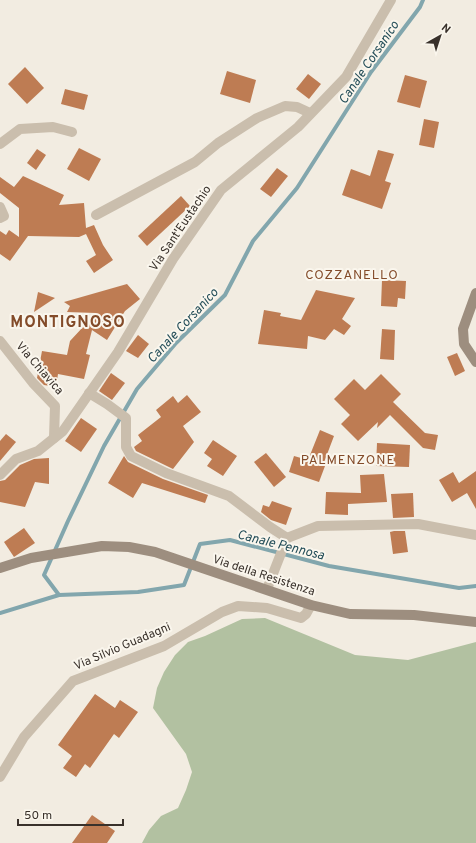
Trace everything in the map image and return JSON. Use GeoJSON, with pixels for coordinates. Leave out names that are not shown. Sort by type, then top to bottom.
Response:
{"type":"FeatureCollection","features":[{"type":"Feature","properties":{"kind":"street","name":"Via Sant'Eustachio"},"geometry":{"type":"LineString","coordinates":[[0,475],[16,459],[38,451],[63,431],[118,352],[173,259],[221,190],[298,127],[346,76],[391,0]]}},
{"type":"Feature","properties":{"kind":"street"},"geometry":{"type":"LineString","coordinates":[[96,215],[195,162],[218,143],[257,118],[285,106],[297,107],[310,113]]}},
{"type":"Feature","properties":{"kind":"street"},"geometry":{"type":"LineString","coordinates":[[0,144],[20,129],[52,127],[72,132]]}},
{"type":"Feature","properties":{"kind":"street"},"geometry":{"type":"LineString","coordinates":[[0,207],[4,216],[0,218]]}},
{"type":"Feature","properties":{"kind":"street"},"geometry":{"type":"LineString","coordinates":[[476,294],[463,329],[464,344],[476,362]]}},
{"type":"Feature","properties":{"kind":"street","name":"Via Chiavica"},"geometry":{"type":"LineString","coordinates":[[0,341],[33,383],[55,406],[54,438]]}},
{"type":"Feature","properties":{"kind":"street"},"geometry":{"type":"LineString","coordinates":[[89,393],[126,418],[126,446],[131,456],[166,473],[229,496],[287,538]]}},
{"type":"Feature","properties":{"kind":"street"},"geometry":{"type":"LineString","coordinates":[[267,589],[287,538],[318,526],[418,524],[476,535]]}},
{"type":"Feature","properties":{"kind":"street","name":"Via della Resistenza"},"geometry":{"type":"LineString","coordinates":[[0,568],[31,558],[102,546],[129,547],[155,552],[311,605],[350,614],[414,615],[476,622]]}},
{"type":"Feature","properties":{"kind":"street","name":"Via Silvio Guadagni"},"geometry":{"type":"LineString","coordinates":[[0,777],[24,738],[73,681],[164,646],[222,612],[238,606],[267,608],[301,618],[306,614],[311,605]]}},
{"type":"Feature","properties":{"kind":"green space"},"geometry":{"type":"Polygon","coordinates":[[[265,618],[355,655],[408,660],[476,642],[476,843],[142,843],[149,830],[161,816],[178,808],[192,772],[186,754],[153,708],[157,688],[164,672],[175,655],[188,642],[242,619],[265,618]]]}},
{"type":"Feature","properties":{"kind":"building"},"geometry":{"type":"Polygon","coordinates":[[[25,67],[44,88],[27,104],[8,84],[25,67]]]}},
{"type":"Feature","properties":{"kind":"building"},"geometry":{"type":"Polygon","coordinates":[[[227,71],[256,80],[250,103],[220,94],[227,71]]]}},
{"type":"Feature","properties":{"kind":"building"},"geometry":{"type":"Polygon","coordinates":[[[308,74],[321,84],[309,99],[296,89],[308,74]]]}},
{"type":"Feature","properties":{"kind":"building"},"geometry":{"type":"Polygon","coordinates":[[[405,75],[427,81],[420,108],[397,102],[405,75]]]}},
{"type":"Feature","properties":{"kind":"building"},"geometry":{"type":"Polygon","coordinates":[[[65,89],[88,95],[84,110],[61,104],[65,89]]]}},
{"type":"Feature","properties":{"kind":"building"},"geometry":{"type":"Polygon","coordinates":[[[424,119],[439,122],[434,148],[419,145],[424,119]]]}},
{"type":"Feature","properties":{"kind":"building"},"geometry":{"type":"Polygon","coordinates":[[[79,148],[101,159],[89,181],[67,169],[79,148]]]}},
{"type":"Feature","properties":{"kind":"building"},"geometry":{"type":"Polygon","coordinates":[[[37,149],[46,155],[36,170],[27,163],[37,149]]]}},
{"type":"Feature","properties":{"kind":"building"},"geometry":{"type":"Polygon","coordinates":[[[378,150],[394,154],[385,181],[391,183],[382,209],[342,195],[351,169],[370,176],[378,150]]]}},
{"type":"Feature","properties":{"kind":"building"},"geometry":{"type":"Polygon","coordinates":[[[277,168],[288,176],[271,197],[260,189],[277,168]]]}},
{"type":"Feature","properties":{"kind":"building"},"geometry":{"type":"Polygon","coordinates":[[[23,176],[64,195],[59,205],[84,203],[86,228],[94,225],[103,245],[113,260],[94,273],[86,261],[96,255],[86,234],[79,237],[28,236],[10,261],[0,254],[0,231],[6,235],[9,230],[19,237],[19,208],[0,193],[0,177],[14,187],[23,176]]]}},
{"type":"Feature","properties":{"kind":"building"},"geometry":{"type":"Polygon","coordinates":[[[181,196],[190,206],[147,246],[138,236],[181,196]]]}},
{"type":"Feature","properties":{"kind":"building"},"geometry":{"type":"Polygon","coordinates":[[[382,280],[406,281],[405,299],[398,298],[397,307],[381,306],[382,280]]]}},
{"type":"Feature","properties":{"kind":"building"},"geometry":{"type":"Polygon","coordinates":[[[127,284],[140,299],[125,311],[107,340],[92,330],[86,354],[90,355],[84,379],[58,374],[56,387],[44,385],[37,378],[42,351],[67,355],[70,341],[96,313],[67,312],[70,306],[64,302],[127,284]]]}},
{"type":"Feature","properties":{"kind":"building"},"geometry":{"type":"Polygon","coordinates":[[[316,290],[355,298],[342,319],[351,326],[344,335],[334,329],[325,340],[308,336],[307,349],[258,344],[264,310],[281,313],[280,316],[301,320],[316,290]]]}},
{"type":"Feature","properties":{"kind":"building"},"geometry":{"type":"Polygon","coordinates":[[[38,292],[55,298],[34,312],[38,292]]]}},
{"type":"Feature","properties":{"kind":"building"},"geometry":{"type":"Polygon","coordinates":[[[382,329],[395,330],[394,360],[380,359],[382,329]]]}},
{"type":"Feature","properties":{"kind":"building"},"geometry":{"type":"Polygon","coordinates":[[[138,335],[149,344],[138,358],[126,351],[138,335]]]}},
{"type":"Feature","properties":{"kind":"building"},"geometry":{"type":"Polygon","coordinates":[[[457,353],[465,371],[455,376],[447,357],[457,353]]]}},
{"type":"Feature","properties":{"kind":"building"},"geometry":{"type":"Polygon","coordinates":[[[111,373],[125,383],[112,400],[99,391],[111,373]]]}},
{"type":"Feature","properties":{"kind":"building"},"geometry":{"type":"Polygon","coordinates":[[[381,374],[401,394],[393,402],[425,433],[438,435],[435,450],[423,448],[390,415],[377,428],[378,422],[358,441],[341,424],[350,415],[334,399],[354,379],[365,390],[381,374]]]}},
{"type":"Feature","properties":{"kind":"building"},"geometry":{"type":"Polygon","coordinates":[[[187,395],[201,412],[183,426],[194,442],[173,469],[136,451],[134,447],[142,441],[138,435],[161,417],[156,410],[173,396],[178,403],[187,395]]]}},
{"type":"Feature","properties":{"kind":"building"},"geometry":{"type":"Polygon","coordinates":[[[81,418],[97,429],[81,452],[65,441],[81,418]]]}},
{"type":"Feature","properties":{"kind":"building"},"geometry":{"type":"Polygon","coordinates":[[[320,430],[334,436],[323,465],[325,466],[319,482],[289,472],[294,456],[308,460],[320,430]]]}},
{"type":"Feature","properties":{"kind":"building"},"geometry":{"type":"Polygon","coordinates":[[[6,434],[16,442],[0,461],[0,441],[6,434]]]}},
{"type":"Feature","properties":{"kind":"building"},"geometry":{"type":"Polygon","coordinates":[[[213,440],[237,456],[223,476],[207,466],[212,459],[204,453],[213,440]]]}},
{"type":"Feature","properties":{"kind":"building"},"geometry":{"type":"Polygon","coordinates":[[[377,443],[410,445],[409,467],[376,466],[377,443]]]}},
{"type":"Feature","properties":{"kind":"building"},"geometry":{"type":"Polygon","coordinates":[[[266,453],[286,477],[274,487],[254,462],[266,453]]]}},
{"type":"Feature","properties":{"kind":"building"},"geometry":{"type":"Polygon","coordinates":[[[124,456],[128,462],[163,479],[208,495],[205,503],[142,483],[133,498],[108,483],[124,456]]]}},
{"type":"Feature","properties":{"kind":"building"},"geometry":{"type":"Polygon","coordinates":[[[49,458],[49,484],[35,482],[25,507],[0,502],[0,481],[5,480],[20,465],[34,459],[49,458]]]}},
{"type":"Feature","properties":{"kind":"building"},"geometry":{"type":"Polygon","coordinates":[[[476,471],[476,509],[467,493],[452,502],[439,480],[453,472],[459,483],[476,471]]]}},
{"type":"Feature","properties":{"kind":"building"},"geometry":{"type":"Polygon","coordinates":[[[384,474],[387,502],[348,504],[348,515],[325,514],[326,492],[361,493],[360,475],[384,474]]]}},
{"type":"Feature","properties":{"kind":"building"},"geometry":{"type":"Polygon","coordinates":[[[413,493],[414,517],[393,518],[391,494],[413,493]]]}},
{"type":"Feature","properties":{"kind":"building"},"geometry":{"type":"Polygon","coordinates":[[[272,501],[292,508],[286,525],[271,520],[261,512],[263,505],[269,507],[272,501]]]}},
{"type":"Feature","properties":{"kind":"building"},"geometry":{"type":"Polygon","coordinates":[[[24,528],[35,543],[14,557],[4,542],[24,528]]]}},
{"type":"Feature","properties":{"kind":"building"},"geometry":{"type":"Polygon","coordinates":[[[405,531],[408,552],[393,554],[390,532],[405,531]]]}},
{"type":"Feature","properties":{"kind":"building"},"geometry":{"type":"Polygon","coordinates":[[[95,694],[115,708],[120,700],[138,712],[119,738],[114,734],[90,768],[85,764],[76,777],[63,768],[72,756],[58,745],[95,694]]]}},
{"type":"Feature","properties":{"kind":"building"},"geometry":{"type":"Polygon","coordinates":[[[92,815],[115,831],[107,843],[72,843],[92,815]]]}},
{"type":"Feature","properties":{"kind":"waterway","name":"Canale Corsanico"},"geometry":{"type":"LineString","coordinates":[[59,595],[44,575],[104,446],[137,389],[176,343],[225,295],[253,241],[297,188],[371,72],[420,7],[423,0]]}},
{"type":"Feature","properties":{"kind":"waterway","name":"Canale Pennosa"},"geometry":{"type":"LineString","coordinates":[[0,613],[59,595],[138,592],[184,585],[200,544],[230,540],[329,566],[459,588],[476,586]]}},
{"type":"Feature","properties":{"kind":"district","name":"COZZANELLO"},"geometry":{"type":"Point","coordinates":[352,274]}},
{"type":"Feature","properties":{"kind":"district","name":"MONTIGNOSO"},"geometry":{"type":"Point","coordinates":[68,321]}},
{"type":"Feature","properties":{"kind":"district","name":"PALMENZONE"},"geometry":{"type":"Point","coordinates":[348,459]}}]}
